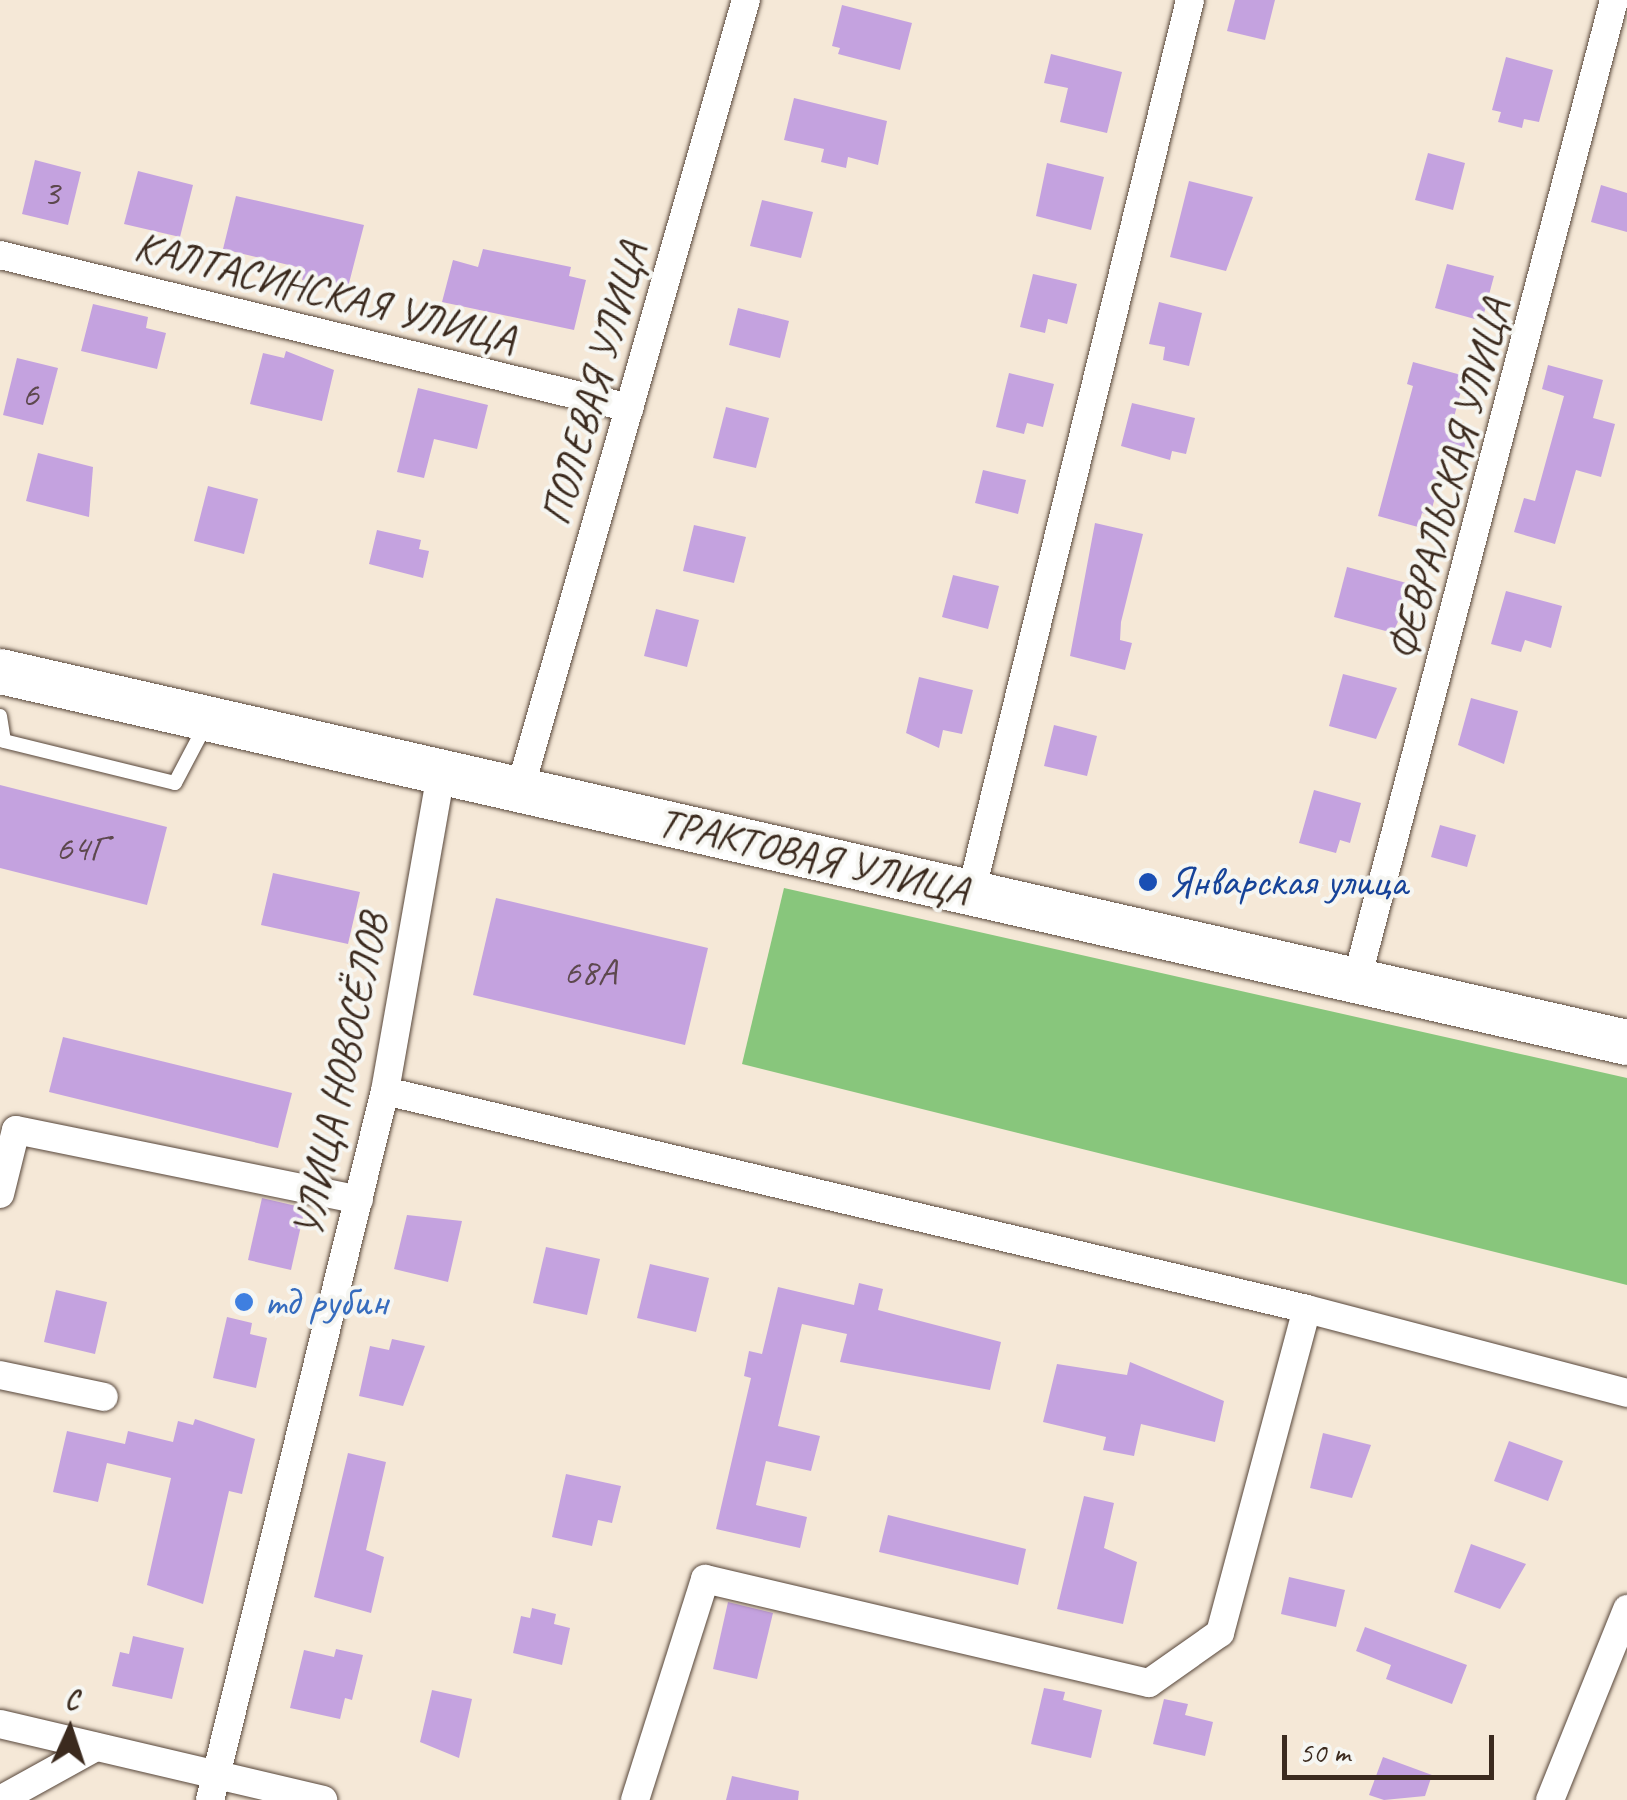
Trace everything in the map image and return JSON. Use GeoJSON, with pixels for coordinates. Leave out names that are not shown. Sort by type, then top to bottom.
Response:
{"type":"FeatureCollection","features":[{"type":"Feature","properties":{"kind":"main road","name":"ТРАКТОВАЯ УЛИЦА"},"geometry":{"type":"LineString","coordinates":[[0,671],[211,716],[441,775],[520,789],[1627,1042]]}},
{"type":"Feature","properties":{"kind":"street","name":"ПОЛЕВАЯ УЛИЦА"},"geometry":{"type":"LineString","coordinates":[[520,789],[746,0]]}},
{"type":"Feature","properties":{"kind":"street"},"geometry":{"type":"LineString","coordinates":[[971,893],[1190,0]]}},
{"type":"Feature","properties":{"kind":"street","name":"ФЕВРАЛЬСКАЯ УЛИЦА"},"geometry":{"type":"LineString","coordinates":[[1358,979],[1614,0]]}},
{"type":"Feature","properties":{"kind":"street","name":"КАЛТАСИНСКАЯ УЛИЦА"},"geometry":{"type":"LineString","coordinates":[[0,255],[630,408]]}},
{"type":"Feature","properties":{"kind":"street","name":"УЛИЦА НОВОСЁЛОВ"},"geometry":{"type":"LineString","coordinates":[[211,1787],[386,1091],[441,775]]}},
{"type":"Feature","properties":{"kind":"street"},"geometry":{"type":"LineString","coordinates":[[386,1091],[1307,1308],[1627,1394]]}},
{"type":"Feature","properties":{"kind":"street"},"geometry":{"type":"LineString","coordinates":[[0,1194],[16,1130],[358,1200]]}},
{"type":"Feature","properties":{"kind":"street"},"geometry":{"type":"LineString","coordinates":[[635,1800],[704,1579],[1149,1683],[1220,1633],[1307,1308]]}},
{"type":"Feature","properties":{"kind":"street"},"geometry":{"type":"LineString","coordinates":[[0,1375],[104,1397]]}},
{"type":"Feature","properties":{"kind":"street"},"geometry":{"type":"LineString","coordinates":[[1550,1800],[1627,1609]]}},
{"type":"Feature","properties":{"kind":"street"},"geometry":{"type":"LineString","coordinates":[[0,1724],[96,1747],[211,1787],[323,1800]]}},
{"type":"Feature","properties":{"kind":"street"},"geometry":{"type":"LineString","coordinates":[[0,1800],[96,1747]]}},
{"type":"Feature","properties":{"kind":"lane"},"geometry":{"type":"LineString","coordinates":[[0,716],[4,741],[174,782],[211,716]]}},
{"type":"Feature","properties":{"kind":"green space"},"geometry":{"type":"Polygon","coordinates":[[[784,888],[1627,1078],[1627,1285],[742,1064],[784,888]]]}},
{"type":"Feature","properties":{"kind":"building"},"geometry":{"type":"Polygon","coordinates":[[[1235,0],[1275,0],[1265,40],[1227,31],[1235,0]]]}},
{"type":"Feature","properties":{"kind":"building"},"geometry":{"type":"Polygon","coordinates":[[[842,5],[912,23],[900,70],[838,54],[840,48],[832,46],[842,5]]]}},
{"type":"Feature","properties":{"kind":"building"},"geometry":{"type":"Polygon","coordinates":[[[1051,54],[1122,72],[1107,133],[1060,122],[1068,88],[1044,83],[1051,54]]]}},
{"type":"Feature","properties":{"kind":"building"},"geometry":{"type":"Polygon","coordinates":[[[1506,57],[1553,70],[1539,122],[1524,119],[1522,128],[1498,122],[1501,112],[1492,110],[1506,57]]]}},
{"type":"Feature","properties":{"kind":"building"},"geometry":{"type":"Polygon","coordinates":[[[794,98],[887,121],[878,165],[848,157],[846,168],[821,162],[824,149],[784,140],[794,98]]]}},
{"type":"Feature","properties":{"kind":"building"},"geometry":{"type":"Polygon","coordinates":[[[1428,153],[1465,163],[1453,210],[1415,200],[1428,153]]]}},
{"type":"Feature","properties":{"kind":"building"},"geometry":{"type":"Polygon","coordinates":[[[35,160],[81,172],[68,225],[22,214],[35,160]]]}},
{"type":"Feature","properties":{"kind":"building"},"geometry":{"type":"Polygon","coordinates":[[[1047,163],[1104,177],[1091,230],[1036,216],[1047,163]]]}},
{"type":"Feature","properties":{"kind":"building"},"geometry":{"type":"Polygon","coordinates":[[[138,171],[193,185],[180,237],[124,224],[138,171]]]}},
{"type":"Feature","properties":{"kind":"building"},"geometry":{"type":"Polygon","coordinates":[[[1189,181],[1253,197],[1226,271],[1170,257],[1189,181]]]}},
{"type":"Feature","properties":{"kind":"building"},"geometry":{"type":"Polygon","coordinates":[[[1601,185],[1627,193],[1627,232],[1591,222],[1601,185]]]}},
{"type":"Feature","properties":{"kind":"building"},"geometry":{"type":"Polygon","coordinates":[[[236,196],[364,225],[347,291],[302,280],[305,269],[223,249],[236,196]]]}},
{"type":"Feature","properties":{"kind":"building"},"geometry":{"type":"Polygon","coordinates":[[[762,200],[813,212],[801,258],[750,246],[762,200]]]}},
{"type":"Feature","properties":{"kind":"building"},"geometry":{"type":"Polygon","coordinates":[[[483,249],[571,267],[569,276],[586,280],[574,330],[442,302],[453,260],[478,267],[483,249]]]}},
{"type":"Feature","properties":{"kind":"building"},"geometry":{"type":"Polygon","coordinates":[[[1447,264],[1494,276],[1482,321],[1435,308],[1447,264]]]}},
{"type":"Feature","properties":{"kind":"building"},"geometry":{"type":"Polygon","coordinates":[[[1033,274],[1077,284],[1067,324],[1048,319],[1045,333],[1020,327],[1033,274]]]}},
{"type":"Feature","properties":{"kind":"building"},"geometry":{"type":"Polygon","coordinates":[[[1159,302],[1202,313],[1189,366],[1163,360],[1165,347],[1149,344],[1159,302]]]}},
{"type":"Feature","properties":{"kind":"building"},"geometry":{"type":"Polygon","coordinates":[[[93,304],[148,317],[146,328],[166,333],[157,369],[81,351],[93,304]]]}},
{"type":"Feature","properties":{"kind":"building"},"geometry":{"type":"Polygon","coordinates":[[[738,308],[789,321],[780,358],[729,345],[738,308]]]}},
{"type":"Feature","properties":{"kind":"building"},"geometry":{"type":"Polygon","coordinates":[[[286,351],[334,370],[322,421],[250,404],[263,353],[284,358],[286,351]]]}},
{"type":"Feature","properties":{"kind":"building"},"geometry":{"type":"Polygon","coordinates":[[[17,358],[58,368],[43,425],[3,415],[17,358]]]}},
{"type":"Feature","properties":{"kind":"building"},"geometry":{"type":"Polygon","coordinates":[[[1413,362],[1465,376],[1450,432],[1467,437],[1461,460],[1446,456],[1430,516],[1422,513],[1418,527],[1378,516],[1413,386],[1407,384],[1413,362]]]}},
{"type":"Feature","properties":{"kind":"building"},"geometry":{"type":"Polygon","coordinates":[[[1548,365],[1603,380],[1593,418],[1615,424],[1601,477],[1576,470],[1555,544],[1514,532],[1524,498],[1535,501],[1564,396],[1542,389],[1548,365]]]}},
{"type":"Feature","properties":{"kind":"building"},"geometry":{"type":"Polygon","coordinates":[[[1009,373],[1054,384],[1043,427],[1027,423],[1024,434],[996,427],[1009,373]]]}},
{"type":"Feature","properties":{"kind":"building"},"geometry":{"type":"Polygon","coordinates":[[[418,388],[488,405],[477,449],[434,439],[424,478],[397,472],[418,388]]]}},
{"type":"Feature","properties":{"kind":"building"},"geometry":{"type":"Polygon","coordinates":[[[1132,403],[1195,418],[1186,454],[1172,451],[1170,460],[1121,446],[1132,403]]]}},
{"type":"Feature","properties":{"kind":"building"},"geometry":{"type":"Polygon","coordinates":[[[726,407],[769,418],[756,468],[713,458],[726,407]]]}},
{"type":"Feature","properties":{"kind":"building"},"geometry":{"type":"Polygon","coordinates":[[[38,453],[93,467],[89,517],[26,501],[38,453]]]}},
{"type":"Feature","properties":{"kind":"building"},"geometry":{"type":"Polygon","coordinates":[[[983,470],[1026,480],[1018,514],[975,503],[983,470]]]}},
{"type":"Feature","properties":{"kind":"building"},"geometry":{"type":"Polygon","coordinates":[[[208,486],[258,499],[244,554],[194,541],[208,486]]]}},
{"type":"Feature","properties":{"kind":"building"},"geometry":{"type":"Polygon","coordinates":[[[1095,523],[1143,534],[1121,622],[1120,640],[1132,643],[1125,670],[1070,656],[1095,523]]]}},
{"type":"Feature","properties":{"kind":"building"},"geometry":{"type":"Polygon","coordinates":[[[694,525],[746,537],[734,583],[683,571],[694,525]]]}},
{"type":"Feature","properties":{"kind":"building"},"geometry":{"type":"Polygon","coordinates":[[[377,530],[421,540],[419,549],[429,551],[423,578],[369,564],[377,530]]]}},
{"type":"Feature","properties":{"kind":"building"},"geometry":{"type":"Polygon","coordinates":[[[1347,567],[1414,585],[1393,633],[1334,617],[1347,567]]]}},
{"type":"Feature","properties":{"kind":"building"},"geometry":{"type":"Polygon","coordinates":[[[953,575],[999,586],[988,629],[942,617],[953,575]]]}},
{"type":"Feature","properties":{"kind":"building"},"geometry":{"type":"Polygon","coordinates":[[[1506,591],[1562,606],[1551,648],[1525,640],[1521,652],[1491,644],[1506,591]]]}},
{"type":"Feature","properties":{"kind":"building"},"geometry":{"type":"Polygon","coordinates":[[[656,609],[699,620],[687,667],[644,656],[656,609]]]}},
{"type":"Feature","properties":{"kind":"building"},"geometry":{"type":"Polygon","coordinates":[[[1343,674],[1397,688],[1376,739],[1329,726],[1343,674]]]}},
{"type":"Feature","properties":{"kind":"building"},"geometry":{"type":"Polygon","coordinates":[[[919,677],[973,690],[962,734],[943,730],[939,748],[906,733],[919,677]]]}},
{"type":"Feature","properties":{"kind":"building"},"geometry":{"type":"Polygon","coordinates":[[[1471,698],[1518,711],[1504,764],[1458,745],[1471,698]]]}},
{"type":"Feature","properties":{"kind":"building"},"geometry":{"type":"Polygon","coordinates":[[[1054,725],[1097,736],[1087,776],[1044,766],[1054,725]]]}},
{"type":"Feature","properties":{"kind":"building"},"geometry":{"type":"Polygon","coordinates":[[[0,785],[167,827],[147,905],[0,868],[0,785]]]}},
{"type":"Feature","properties":{"kind":"building"},"geometry":{"type":"Polygon","coordinates":[[[1314,790],[1361,803],[1350,843],[1340,840],[1336,853],[1299,843],[1314,790]]]}},
{"type":"Feature","properties":{"kind":"building"},"geometry":{"type":"Polygon","coordinates":[[[1440,825],[1476,835],[1467,867],[1431,857],[1440,825]]]}},
{"type":"Feature","properties":{"kind":"building"},"geometry":{"type":"Polygon","coordinates":[[[273,873],[360,892],[348,944],[261,925],[273,873]]]}},
{"type":"Feature","properties":{"kind":"building"},"geometry":{"type":"Polygon","coordinates":[[[496,898],[708,948],[685,1045],[473,995],[496,898]]]}},
{"type":"Feature","properties":{"kind":"building"},"geometry":{"type":"Polygon","coordinates":[[[63,1037],[292,1093],[278,1148],[49,1092],[63,1037]]]}},
{"type":"Feature","properties":{"kind":"building"},"geometry":{"type":"Polygon","coordinates":[[[262,1198],[305,1208],[291,1270],[248,1260],[262,1198]]]}},
{"type":"Feature","properties":{"kind":"building"},"geometry":{"type":"Polygon","coordinates":[[[407,1215],[462,1221],[448,1282],[394,1269],[407,1215]]]}},
{"type":"Feature","properties":{"kind":"building"},"geometry":{"type":"Polygon","coordinates":[[[546,1247],[600,1259],[587,1315],[533,1303],[546,1247]]]}},
{"type":"Feature","properties":{"kind":"building"},"geometry":{"type":"Polygon","coordinates":[[[650,1264],[709,1278],[696,1332],[637,1318],[650,1264]]]}},
{"type":"Feature","properties":{"kind":"building"},"geometry":{"type":"Polygon","coordinates":[[[859,1283],[883,1289],[878,1310],[1001,1342],[990,1390],[840,1362],[847,1334],[802,1324],[778,1426],[820,1436],[811,1471],[766,1461],[756,1505],[807,1517],[800,1548],[716,1529],[751,1378],[744,1376],[749,1351],[762,1354],[778,1287],[854,1305],[859,1283]]]}},
{"type":"Feature","properties":{"kind":"building"},"geometry":{"type":"Polygon","coordinates":[[[56,1290],[107,1302],[95,1354],[44,1342],[56,1290]]]}},
{"type":"Feature","properties":{"kind":"building"},"geometry":{"type":"Polygon","coordinates":[[[227,1317],[252,1323],[250,1334],[267,1338],[256,1388],[213,1378],[227,1317]]]}},
{"type":"Feature","properties":{"kind":"building"},"geometry":{"type":"Polygon","coordinates":[[[392,1339],[425,1346],[403,1406],[359,1396],[370,1346],[389,1350],[392,1339]]]}},
{"type":"Feature","properties":{"kind":"building"},"geometry":{"type":"Polygon","coordinates":[[[1130,1362],[1224,1401],[1215,1442],[1141,1424],[1134,1456],[1103,1450],[1106,1437],[1043,1422],[1057,1364],[1127,1375],[1130,1362]]]}},
{"type":"Feature","properties":{"kind":"building"},"geometry":{"type":"Polygon","coordinates":[[[195,1419],[255,1439],[242,1494],[229,1491],[203,1604],[147,1585],[171,1478],[107,1463],[98,1502],[53,1492],[67,1431],[125,1444],[128,1431],[173,1442],[178,1421],[193,1425],[195,1419]]]}},
{"type":"Feature","properties":{"kind":"building"},"geometry":{"type":"Polygon","coordinates":[[[1323,1433],[1371,1445],[1352,1498],[1310,1488],[1323,1433]]]}},
{"type":"Feature","properties":{"kind":"building"},"geometry":{"type":"Polygon","coordinates":[[[1509,1441],[1563,1461],[1548,1501],[1494,1481],[1509,1441]]]}},
{"type":"Feature","properties":{"kind":"building"},"geometry":{"type":"Polygon","coordinates":[[[348,1453],[386,1462],[366,1550],[384,1557],[371,1613],[314,1597],[348,1453]]]}},
{"type":"Feature","properties":{"kind":"building"},"geometry":{"type":"Polygon","coordinates":[[[566,1474],[621,1486],[612,1523],[598,1520],[592,1546],[552,1537],[566,1474]]]}},
{"type":"Feature","properties":{"kind":"building"},"geometry":{"type":"Polygon","coordinates":[[[1084,1496],[1114,1503],[1104,1548],[1137,1562],[1123,1624],[1057,1609],[1084,1496]]]}},
{"type":"Feature","properties":{"kind":"building"},"geometry":{"type":"Polygon","coordinates":[[[888,1515],[1026,1549],[1018,1585],[879,1552],[888,1515]]]}},
{"type":"Feature","properties":{"kind":"building"},"geometry":{"type":"Polygon","coordinates":[[[1471,1544],[1526,1564],[1500,1609],[1454,1592],[1471,1544]]]}},
{"type":"Feature","properties":{"kind":"building"},"geometry":{"type":"Polygon","coordinates":[[[1289,1577],[1345,1590],[1336,1627],[1281,1614],[1289,1577]]]}},
{"type":"Feature","properties":{"kind":"building"},"geometry":{"type":"Polygon","coordinates":[[[728,1602],[773,1613],[757,1679],[713,1669],[728,1602]]]}},
{"type":"Feature","properties":{"kind":"building"},"geometry":{"type":"Polygon","coordinates":[[[532,1608],[556,1614],[554,1624],[570,1628],[562,1665],[513,1653],[521,1616],[530,1618],[532,1608]]]}},
{"type":"Feature","properties":{"kind":"building"},"geometry":{"type":"Polygon","coordinates":[[[1365,1627],[1467,1665],[1452,1704],[1386,1679],[1391,1665],[1356,1651],[1365,1627]]]}},
{"type":"Feature","properties":{"kind":"building"},"geometry":{"type":"Polygon","coordinates":[[[133,1636],[184,1648],[172,1699],[112,1686],[120,1652],[129,1654],[133,1636]]]}},
{"type":"Feature","properties":{"kind":"building"},"geometry":{"type":"Polygon","coordinates":[[[336,1649],[363,1655],[352,1700],[345,1698],[340,1719],[290,1708],[304,1650],[334,1657],[336,1649]]]}},
{"type":"Feature","properties":{"kind":"building"},"geometry":{"type":"Polygon","coordinates":[[[1044,1688],[1065,1692],[1063,1700],[1102,1710],[1091,1758],[1031,1744],[1044,1688]]]}},
{"type":"Feature","properties":{"kind":"building"},"geometry":{"type":"Polygon","coordinates":[[[432,1690],[472,1699],[459,1758],[420,1742],[432,1690]]]}},
{"type":"Feature","properties":{"kind":"building"},"geometry":{"type":"Polygon","coordinates":[[[1164,1699],[1188,1704],[1185,1715],[1213,1722],[1205,1756],[1153,1744],[1164,1699]]]}},
{"type":"Feature","properties":{"kind":"building"},"geometry":{"type":"Polygon","coordinates":[[[1383,1757],[1432,1775],[1425,1796],[1384,1800],[1369,1795],[1383,1757]]]}},
{"type":"Feature","properties":{"kind":"building"},"geometry":{"type":"Polygon","coordinates":[[[732,1776],[799,1791],[798,1800],[726,1800],[732,1776]]]}},
{"type":"Feature","properties":{"kind":"place","name":"Январская улица"},"geometry":{"type":"Point","coordinates":[1148,882]}},
{"type":"Feature","properties":{"kind":"place","name":"тд рубин"},"geometry":{"type":"Point","coordinates":[244,1302]}}]}
